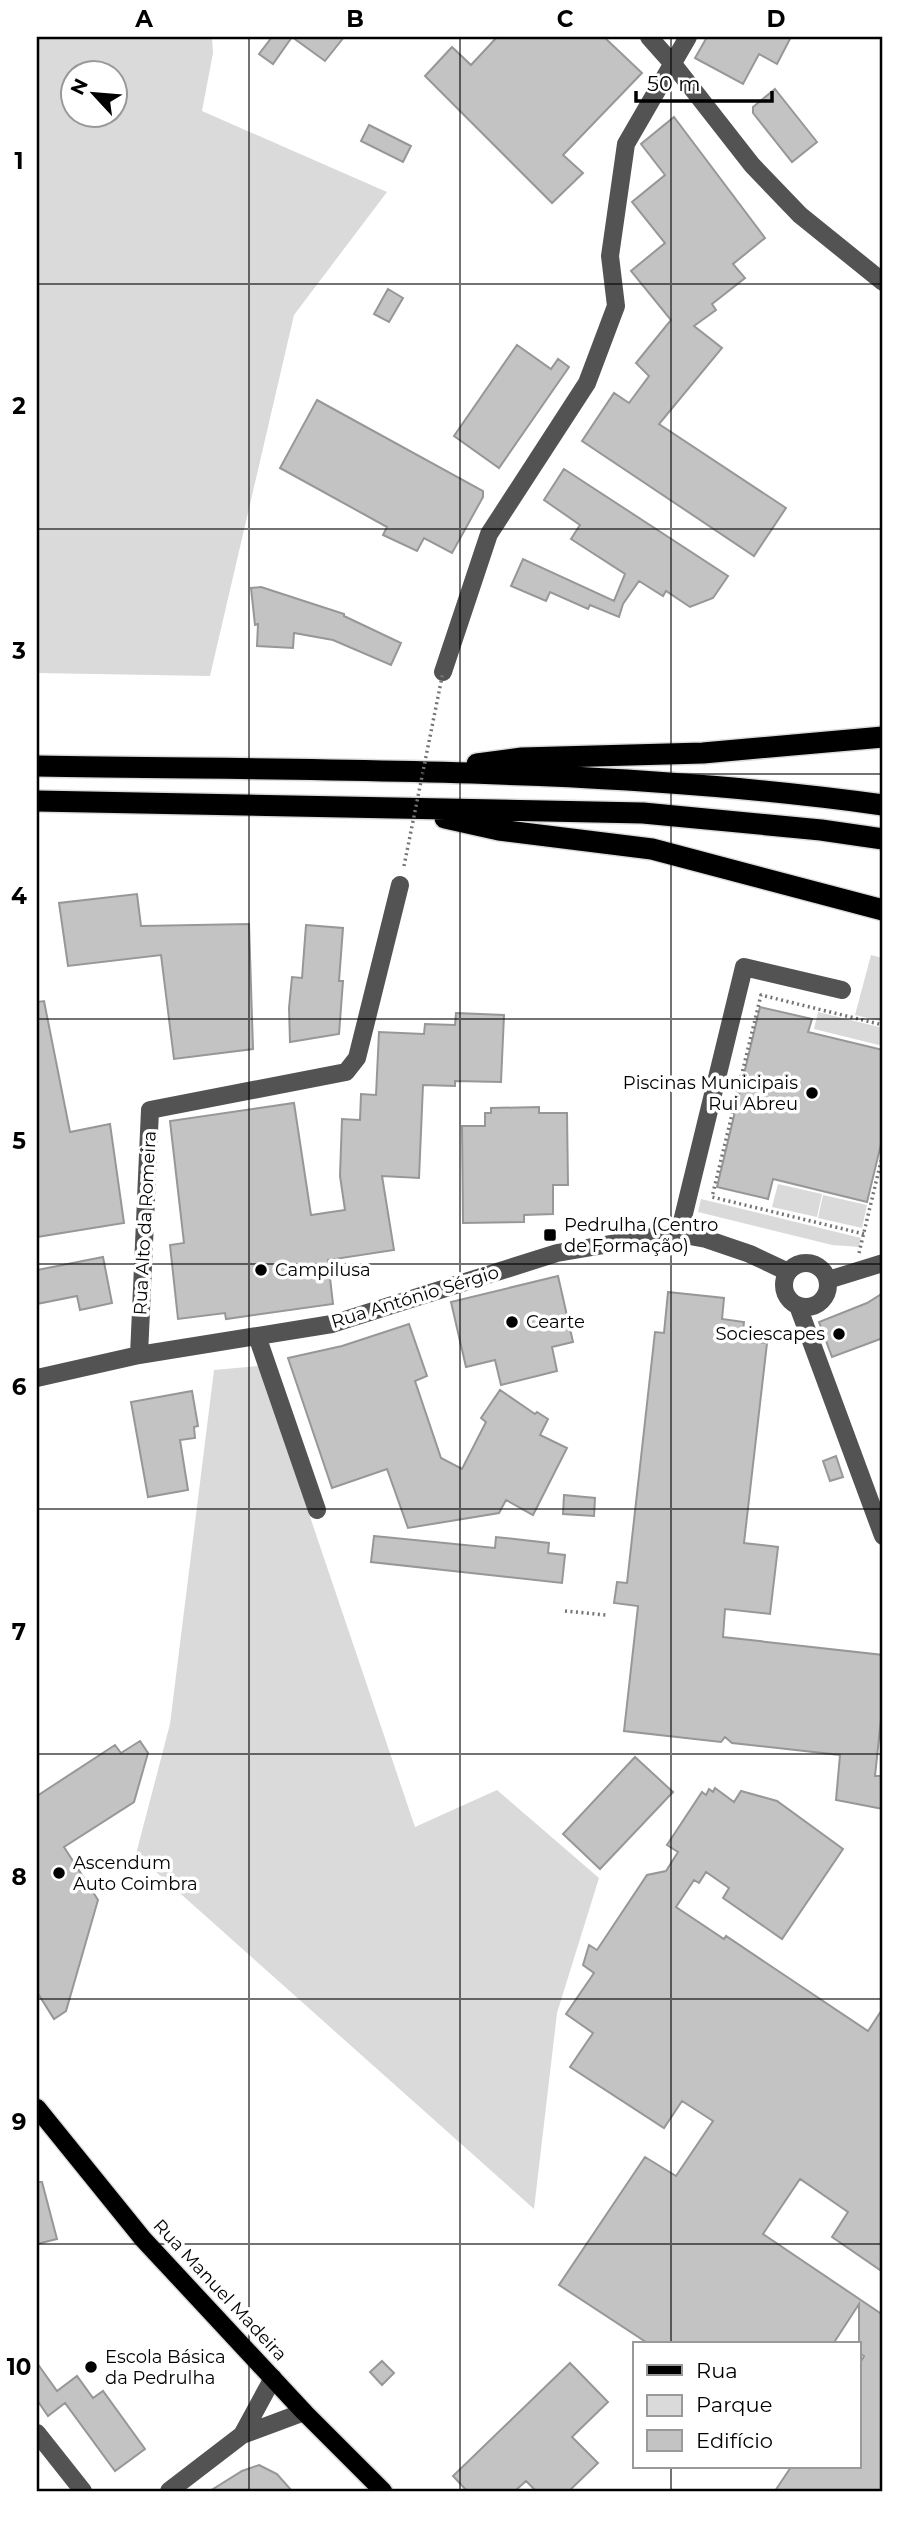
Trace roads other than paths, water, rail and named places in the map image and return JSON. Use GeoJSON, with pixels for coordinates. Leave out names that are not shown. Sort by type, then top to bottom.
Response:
{"type":"FeatureCollection","features":[{"type":"Feature","properties":{"kind":"highway"},"geometry":{"type":"LineString","coordinates":[[429,771],[522,758],[703,753],[883,737]]}},
{"type":"Feature","properties":{"kind":"highway"},"geometry":{"type":"LineString","coordinates":[[37,766],[429,771],[649,783],[883,805]]}},
{"type":"Feature","properties":{"kind":"highway"},"geometry":{"type":"LineString","coordinates":[[37,801],[643,814],[821,830],[883,839]]}},
{"type":"Feature","properties":{"kind":"highway"},"geometry":{"type":"LineString","coordinates":[[398,808],[499,830],[652,849],[883,910]]}},
{"type":"Feature","properties":{"kind":"main road","name":"Rua Manuel Madeira"},"geometry":{"type":"LineString","coordinates":[[37,2108],[143,2239],[304,2412],[383,2491]]}},
{"type":"Feature","properties":{"kind":"street"},"geometry":{"type":"LineString","coordinates":[[649,37],[752,165],[800,215],[883,282]]}},
{"type":"Feature","properties":{"kind":"street"},"geometry":{"type":"LineString","coordinates":[[443,671],[489,534],[587,383],[616,306],[610,256],[626,144],[688,37]]}},
{"type":"Feature","properties":{"kind":"street","name":"Rua Alto da Romeira"},"geometry":{"type":"LineString","coordinates":[[139,1355],[150,1110],[346,1072],[358,1058],[400,885]]}},
{"type":"Feature","properties":{"kind":"street"},"geometry":{"type":"LineString","coordinates":[[679,1234],[744,967],[842,990]]}},
{"type":"Feature","properties":{"kind":"street","name":"Rua António Sérgio"},"geometry":{"type":"LineString","coordinates":[[37,1377],[139,1355],[332,1324],[557,1253],[679,1234],[706,1238],[788,1272]]}},
{"type":"Feature","properties":{"kind":"street"},"geometry":{"type":"LineString","coordinates":[[806,1262],[824,1271],[828,1280],[828,1292],[821,1302],[810,1307],[798,1306],[790,1300],[785,1291],[784,1281],[788,1272],[796,1265],[806,1262]]}},
{"type":"Feature","properties":{"kind":"street"},"geometry":{"type":"LineString","coordinates":[[828,1280],[883,1263]]}},
{"type":"Feature","properties":{"kind":"street"},"geometry":{"type":"LineString","coordinates":[[798,1306],[883,1536]]}},
{"type":"Feature","properties":{"kind":"street"},"geometry":{"type":"LineString","coordinates":[[257,1336],[317,1510]]}},
{"type":"Feature","properties":{"kind":"street"},"geometry":{"type":"LineString","coordinates":[[242,2435],[273,2378]]}},
{"type":"Feature","properties":{"kind":"street"},"geometry":{"type":"LineString","coordinates":[[169,2491],[242,2435],[304,2412]]}},
{"type":"Feature","properties":{"kind":"street"},"geometry":{"type":"LineString","coordinates":[[37,2433],[83,2491]]}},
{"type":"Feature","properties":{"kind":"place","name":"Piscinas Municipais Rui Abreu"},"geometry":{"type":"Point","coordinates":[812,1093]}},
{"type":"Feature","properties":{"kind":"place","name":"Pedrulha (Centro de Formação)"},"geometry":{"type":"Point","coordinates":[550,1235]}},
{"type":"Feature","properties":{"kind":"place","name":"Campilusa"},"geometry":{"type":"Point","coordinates":[261,1270]}},
{"type":"Feature","properties":{"kind":"place","name":"Cearte"},"geometry":{"type":"Point","coordinates":[512,1322]}},
{"type":"Feature","properties":{"kind":"place","name":"Sociescapes"},"geometry":{"type":"Point","coordinates":[839,1334]}},
{"type":"Feature","properties":{"kind":"place","name":"Ascendum Auto Coimbra"},"geometry":{"type":"Point","coordinates":[59,1873]}},
{"type":"Feature","properties":{"kind":"place","name":"Escola Básica da Pedrulha"},"geometry":{"type":"Point","coordinates":[91,2367]}}]}
